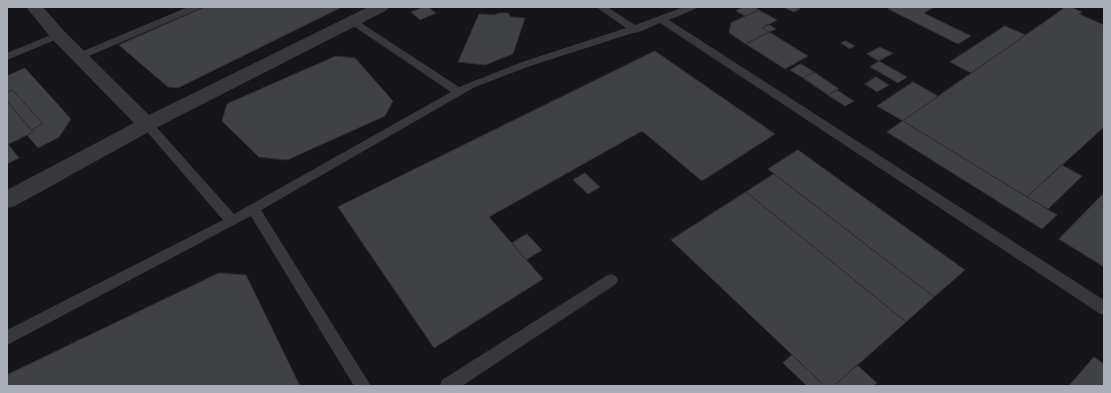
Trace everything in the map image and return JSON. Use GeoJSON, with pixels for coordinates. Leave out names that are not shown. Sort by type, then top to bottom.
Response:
{"type":"FeatureCollection","features":[{"type":"Feature","properties":{"kind":"street"},"geometry":{"type":"LineString","coordinates":[[34,7],[58,35],[147,124]]}},
{"type":"Feature","properties":{"kind":"street"},"geometry":{"type":"LineString","coordinates":[[7,200],[147,124],[381,7]]}},
{"type":"Feature","properties":{"kind":"lane"},"geometry":{"type":"LineString","coordinates":[[80,56],[196,7]]}},
{"type":"Feature","properties":{"kind":"lane"},"geometry":{"type":"LineString","coordinates":[[601,7],[635,30]]}},
{"type":"Feature","properties":{"kind":"lane"},"geometry":{"type":"LineString","coordinates":[[7,338],[232,220],[459,92],[511,70],[635,30],[692,7]]}},
{"type":"Feature","properties":{"kind":"lane"},"geometry":{"type":"LineString","coordinates":[[662,20],[1104,308]]}},
{"type":"Feature","properties":{"kind":"lane"},"geometry":{"type":"LineString","coordinates":[[352,21],[459,92]]}},
{"type":"Feature","properties":{"kind":"lane"},"geometry":{"type":"LineString","coordinates":[[7,57],[58,35]]}},
{"type":"Feature","properties":{"kind":"lane"},"geometry":{"type":"LineString","coordinates":[[147,124],[232,220]]}},
{"type":"Feature","properties":{"kind":"lane"},"geometry":{"type":"LineString","coordinates":[[253,208],[363,386]]}},
{"type":"Feature","properties":{"kind":"lane"},"geometry":{"type":"LineString","coordinates":[[448,386],[610,280]]}},
{"type":"Feature","properties":{"kind":"building"},"geometry":{"type":"Polygon","coordinates":[[[205,7],[342,7],[178,88],[168,87],[119,45],[205,7]]]}},
{"type":"Feature","properties":{"kind":"building"},"geometry":{"type":"Polygon","coordinates":[[[428,7],[436,13],[420,20],[411,12],[428,7]]]}},
{"type":"Feature","properties":{"kind":"building"},"geometry":{"type":"Polygon","coordinates":[[[744,7],[754,7],[759,10],[745,16],[736,11],[744,7]]]}},
{"type":"Feature","properties":{"kind":"building"},"geometry":{"type":"Polygon","coordinates":[[[784,7],[796,7],[800,9],[794,12],[784,7]]]}},
{"type":"Feature","properties":{"kind":"building"},"geometry":{"type":"Polygon","coordinates":[[[891,7],[934,7],[924,13],[971,36],[958,44],[888,9],[891,7]]]}},
{"type":"Feature","properties":{"kind":"building"},"geometry":{"type":"Polygon","coordinates":[[[1066,7],[1071,7],[1082,12],[1079,14],[1104,25],[1104,127],[1027,197],[903,121],[1066,7]]]}},
{"type":"Feature","properties":{"kind":"building"},"geometry":{"type":"Polygon","coordinates":[[[759,10],[777,20],[762,28],[769,32],[746,44],[729,33],[731,23],[759,10]]]}},
{"type":"Feature","properties":{"kind":"building"},"geometry":{"type":"Polygon","coordinates":[[[499,13],[508,13],[511,17],[525,18],[513,54],[485,65],[458,62],[479,14],[494,15],[499,13]]]}},
{"type":"Feature","properties":{"kind":"building"},"geometry":{"type":"Polygon","coordinates":[[[768,24],[776,29],[769,32],[762,28],[768,24]]]}},
{"type":"Feature","properties":{"kind":"building"},"geometry":{"type":"Polygon","coordinates":[[[1005,26],[1026,35],[971,73],[950,62],[1005,26]]]}},
{"type":"Feature","properties":{"kind":"building"},"geometry":{"type":"Polygon","coordinates":[[[769,32],[808,56],[785,69],[746,44],[769,32]]]}},
{"type":"Feature","properties":{"kind":"building"},"geometry":{"type":"Polygon","coordinates":[[[846,41],[855,46],[850,49],[841,43],[846,41]]]}},
{"type":"Feature","properties":{"kind":"building"},"geometry":{"type":"Polygon","coordinates":[[[880,47],[893,53],[879,61],[867,54],[880,47]]]}},
{"type":"Feature","properties":{"kind":"building"},"geometry":{"type":"Polygon","coordinates":[[[655,51],[775,134],[702,181],[642,131],[489,217],[543,279],[434,348],[338,207],[655,51]]]}},
{"type":"Feature","properties":{"kind":"building"},"geometry":{"type":"Polygon","coordinates":[[[336,56],[355,58],[393,101],[385,116],[287,160],[259,157],[222,121],[227,104],[336,56]]]}},
{"type":"Feature","properties":{"kind":"building"},"geometry":{"type":"Polygon","coordinates":[[[879,61],[907,77],[898,83],[870,67],[879,61]]]}},
{"type":"Feature","properties":{"kind":"building"},"geometry":{"type":"Polygon","coordinates":[[[801,64],[814,72],[803,78],[790,70],[801,64]]]}},
{"type":"Feature","properties":{"kind":"building"},"geometry":{"type":"Polygon","coordinates":[[[25,68],[71,119],[59,137],[38,148],[27,135],[33,132],[31,130],[43,124],[13,90],[7,92],[7,76],[25,68]]]}},
{"type":"Feature","properties":{"kind":"building"},"geometry":{"type":"Polygon","coordinates":[[[814,72],[839,89],[828,95],[803,78],[814,72]]]}},
{"type":"Feature","properties":{"kind":"building"},"geometry":{"type":"Polygon","coordinates":[[[876,77],[889,85],[877,92],[865,84],[876,77]]]}},
{"type":"Feature","properties":{"kind":"building"},"geometry":{"type":"Polygon","coordinates":[[[913,82],[938,96],[903,121],[877,106],[913,82]]]}},
{"type":"Feature","properties":{"kind":"building"},"geometry":{"type":"Polygon","coordinates":[[[13,90],[43,124],[31,130],[7,101],[7,92],[13,90]]]}},
{"type":"Feature","properties":{"kind":"building"},"geometry":{"type":"Polygon","coordinates":[[[837,90],[854,101],[845,106],[828,95],[837,90]]]}},
{"type":"Feature","properties":{"kind":"building"},"geometry":{"type":"Polygon","coordinates":[[[7,101],[33,132],[7,145],[7,101]]]}},
{"type":"Feature","properties":{"kind":"building"},"geometry":{"type":"Polygon","coordinates":[[[903,121],[1057,215],[1042,229],[887,132],[903,121]]]}},
{"type":"Feature","properties":{"kind":"building"},"geometry":{"type":"Polygon","coordinates":[[[8,144],[19,158],[7,164],[7,145],[8,144]]]}},
{"type":"Feature","properties":{"kind":"building"},"geometry":{"type":"Polygon","coordinates":[[[798,150],[965,270],[934,297],[768,169],[798,150]]]}},
{"type":"Feature","properties":{"kind":"building"},"geometry":{"type":"Polygon","coordinates":[[[1062,165],[1082,176],[1048,209],[1027,197],[1062,165]]]}},
{"type":"Feature","properties":{"kind":"building"},"geometry":{"type":"Polygon","coordinates":[[[585,173],[600,187],[588,194],[573,180],[585,173]]]}},
{"type":"Feature","properties":{"kind":"building"},"geometry":{"type":"Polygon","coordinates":[[[774,174],[934,297],[906,322],[746,192],[774,174]]]}},
{"type":"Feature","properties":{"kind":"building"},"geometry":{"type":"Polygon","coordinates":[[[746,192],[906,322],[834,386],[825,386],[671,240],[746,192]]]}},
{"type":"Feature","properties":{"kind":"building"},"geometry":{"type":"Polygon","coordinates":[[[1104,193],[1104,267],[1059,239],[1104,193]]]}},
{"type":"Feature","properties":{"kind":"building"},"geometry":{"type":"Polygon","coordinates":[[[527,234],[542,250],[526,260],[512,243],[527,234]]]}},
{"type":"Feature","properties":{"kind":"building"},"geometry":{"type":"Polygon","coordinates":[[[219,273],[246,275],[300,386],[7,386],[7,375],[219,273]]]}},
{"type":"Feature","properties":{"kind":"building"},"geometry":{"type":"Polygon","coordinates":[[[792,355],[825,386],[807,386],[783,363],[792,355]]]}},
{"type":"Feature","properties":{"kind":"building"},"geometry":{"type":"Polygon","coordinates":[[[1094,357],[1104,364],[1104,386],[1069,386],[1094,357]]]}},
{"type":"Feature","properties":{"kind":"building"},"geometry":{"type":"Polygon","coordinates":[[[857,365],[877,383],[873,386],[834,386],[857,365]]]}}]}
